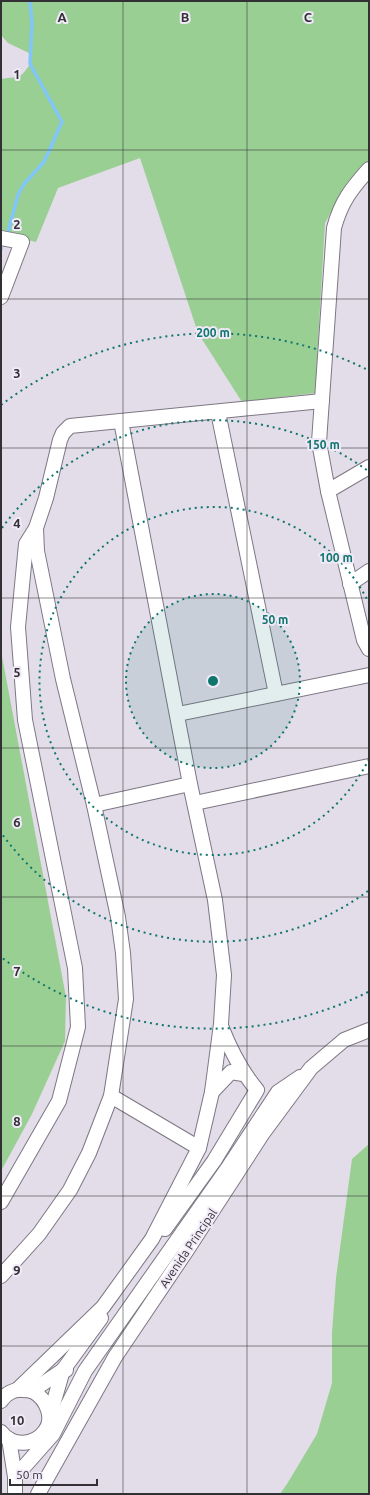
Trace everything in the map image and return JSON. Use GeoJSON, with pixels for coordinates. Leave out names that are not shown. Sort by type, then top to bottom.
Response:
{"type":"FeatureCollection","features":[{"type":"Feature","properties":{"kind":"street"},"geometry":{"type":"LineString","coordinates":[[369,168],[354,186],[339,210],[334,228],[320,442],[328,491],[350,584],[364,640],[369,649]]}},
{"type":"Feature","properties":{"kind":"street"},"geometry":{"type":"LineString","coordinates":[[1,238],[22,242],[1,297]]}},
{"type":"Feature","properties":{"kind":"street"},"geometry":{"type":"LineString","coordinates":[[1,1202],[59,1101],[78,1027],[75,968],[25,720],[18,627],[26,544],[36,528],[46,498],[56,451],[63,433],[70,426],[322,401]]}},
{"type":"Feature","properties":{"kind":"street"},"geometry":{"type":"LineString","coordinates":[[218,412],[276,694]]}},
{"type":"Feature","properties":{"kind":"street"},"geometry":{"type":"LineString","coordinates":[[1,1400],[3,1397],[17,1390],[103,1307],[152,1239],[199,1148],[212,1092],[224,975],[216,900],[190,784],[178,714],[120,421]]}},
{"type":"Feature","properties":{"kind":"street"},"geometry":{"type":"LineString","coordinates":[[328,491],[369,467]]}},
{"type":"Feature","properties":{"kind":"street"},"geometry":{"type":"LineString","coordinates":[[1,1276],[39,1234],[70,1190],[89,1153],[111,1096],[126,999],[123,953],[118,917],[94,805],[63,680],[37,551],[36,528]]}},
{"type":"Feature","properties":{"kind":"street"},"geometry":{"type":"LineString","coordinates":[[350,584],[369,571]]}},
{"type":"Feature","properties":{"kind":"street"},"geometry":{"type":"LineString","coordinates":[[178,714],[369,675]]}},
{"type":"Feature","properties":{"kind":"street"},"geometry":{"type":"LineString","coordinates":[[194,803],[369,766]]}},
{"type":"Feature","properties":{"kind":"street"},"geometry":{"type":"LineString","coordinates":[[94,805],[190,784]]}},
{"type":"Feature","properties":{"kind":"street"},"geometry":{"type":"LineString","coordinates":[[50,1432],[50,1415],[63,1370],[214,1161],[257,1090],[244,1074],[227,1042],[220,1024]]}},
{"type":"Feature","properties":{"kind":"street","name":"Avenida Principal"},"geometry":{"type":"LineString","coordinates":[[38,1494],[115,1357],[182,1246],[263,1133],[312,1068],[344,1040],[369,1030]]}},
{"type":"Feature","properties":{"kind":"street"},"geometry":{"type":"LineString","coordinates":[[15,1477],[50,1432],[85,1372],[182,1246],[227,1169],[278,1092],[312,1068]]}},
{"type":"Feature","properties":{"kind":"street"},"geometry":{"type":"LineString","coordinates":[[212,1092],[231,1072],[244,1074]]}},
{"type":"Feature","properties":{"kind":"street"},"geometry":{"type":"LineString","coordinates":[[111,1096],[199,1148]]}},
{"type":"Feature","properties":{"kind":"street"},"geometry":{"type":"LineString","coordinates":[[214,1161],[227,1169]]}},
{"type":"Feature","properties":{"kind":"street"},"geometry":{"type":"LineString","coordinates":[[32,1391],[63,1370],[85,1372],[115,1357]]}},
{"type":"Feature","properties":{"kind":"street"},"geometry":{"type":"LineString","coordinates":[[17,1390],[32,1391],[45,1401],[50,1415]]}},
{"type":"Feature","properties":{"kind":"street"},"geometry":{"type":"LineString","coordinates":[[4,1435],[20,1444],[35,1441],[50,1432]]}},
{"type":"Feature","properties":{"kind":"street"},"geometry":{"type":"LineString","coordinates":[[4,1435],[15,1477],[15,1494]]}},
{"type":"Feature","properties":{"kind":"green space"},"geometry":{"type":"Polygon","coordinates":[[[1,1],[369,1],[369,160],[347,183],[325,223],[315,393],[242,402],[198,333],[140,158],[58,188],[36,242],[1,234],[1,79],[21,75],[30,64],[29,53],[8,43],[1,35],[1,1]]]}},
{"type":"Feature","properties":{"kind":"green space"},"geometry":{"type":"Polygon","coordinates":[[[1,651],[66,997],[65,1041],[32,1114],[1,1171],[1,651]]]}},
{"type":"Feature","properties":{"kind":"green space"},"geometry":{"type":"Polygon","coordinates":[[[369,1144],[369,1494],[280,1494],[317,1434],[332,1383],[332,1333],[336,1278],[352,1159],[369,1144]]]}},
{"type":"Feature","properties":{"kind":"waterway"},"geometry":{"type":"LineString","coordinates":[[7,236],[18,195],[24,184],[44,162],[62,122],[30,64],[32,23],[30,1]]}}]}
